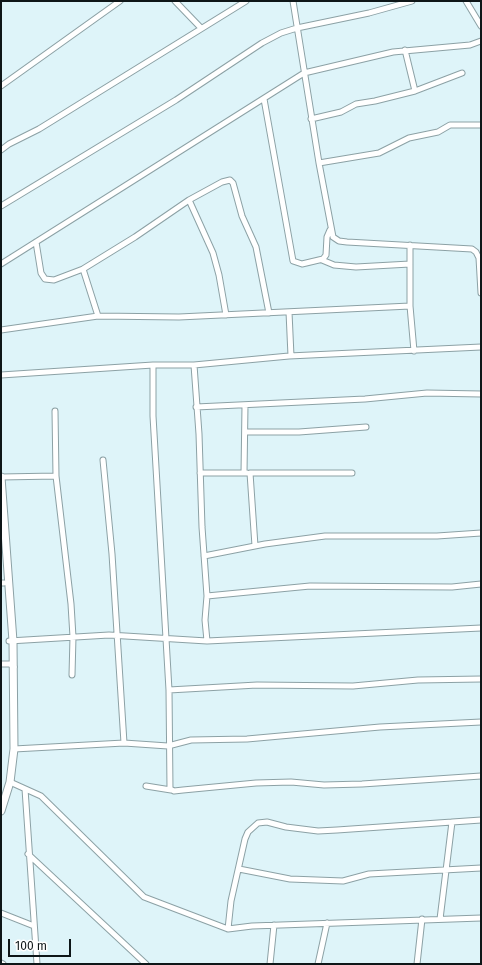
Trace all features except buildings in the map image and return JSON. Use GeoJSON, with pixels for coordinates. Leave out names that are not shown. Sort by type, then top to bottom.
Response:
{"type":"FeatureCollection","features":[{"type":"Feature","properties":{"kind":"main road"},"geometry":{"type":"LineString","coordinates":[[1,477],[11,641],[14,749],[10,782],[1,809]]}},
{"type":"Feature","properties":{"kind":"main road"},"geometry":{"type":"LineString","coordinates":[[1,529],[3,583],[11,641]]}},
{"type":"Feature","properties":{"kind":"main road"},"geometry":{"type":"LineString","coordinates":[[1,798],[6,781],[10,748],[12,665]]}},
{"type":"Feature","properties":{"kind":"street"},"geometry":{"type":"LineString","coordinates":[[1,86],[120,1]]}},
{"type":"Feature","properties":{"kind":"street"},"geometry":{"type":"LineString","coordinates":[[175,1],[201,28]]}},
{"type":"Feature","properties":{"kind":"street"},"geometry":{"type":"LineString","coordinates":[[1,150],[9,144],[39,129],[201,28],[237,3],[246,1]]}},
{"type":"Feature","properties":{"kind":"street"},"geometry":{"type":"LineString","coordinates":[[293,1],[311,120],[330,230],[333,237],[342,242],[474,250],[479,258],[481,293]]}},
{"type":"Feature","properties":{"kind":"street"},"geometry":{"type":"LineString","coordinates":[[1,206],[176,100],[262,43],[297,28],[369,13],[412,1]]}},
{"type":"Feature","properties":{"kind":"street"},"geometry":{"type":"LineString","coordinates":[[466,1],[481,26]]}},
{"type":"Feature","properties":{"kind":"street"},"geometry":{"type":"LineString","coordinates":[[1,264],[304,73],[378,54],[406,50],[470,45],[481,41]]}},
{"type":"Feature","properties":{"kind":"street"},"geometry":{"type":"LineString","coordinates":[[406,50],[415,90]]}},
{"type":"Feature","properties":{"kind":"street"},"geometry":{"type":"LineString","coordinates":[[311,120],[341,112],[356,104],[375,101],[415,90],[462,73]]}},
{"type":"Feature","properties":{"kind":"street"},"geometry":{"type":"LineString","coordinates":[[264,99],[292,258],[296,264],[322,260],[334,265],[356,267],[410,264]]}},
{"type":"Feature","properties":{"kind":"street"},"geometry":{"type":"LineString","coordinates":[[319,163],[379,153],[409,138],[435,133],[450,125],[481,125]]}},
{"type":"Feature","properties":{"kind":"street"},"geometry":{"type":"LineString","coordinates":[[36,242],[40,270],[45,279],[54,280],[83,269],[135,237],[189,200],[228,179],[232,182],[242,216],[256,247],[269,313]]}},
{"type":"Feature","properties":{"kind":"street"},"geometry":{"type":"LineString","coordinates":[[189,200],[213,253],[219,275],[226,315]]}},
{"type":"Feature","properties":{"kind":"street"},"geometry":{"type":"LineString","coordinates":[[322,260],[326,255],[326,240],[330,230]]}},
{"type":"Feature","properties":{"kind":"street"},"geometry":{"type":"LineString","coordinates":[[410,245],[410,306],[414,351]]}},
{"type":"Feature","properties":{"kind":"street"},"geometry":{"type":"LineString","coordinates":[[83,269],[98,316]]}},
{"type":"Feature","properties":{"kind":"street"},"geometry":{"type":"LineString","coordinates":[[1,330],[98,316],[179,317],[410,306]]}},
{"type":"Feature","properties":{"kind":"street"},"geometry":{"type":"LineString","coordinates":[[289,312],[291,356]]}},
{"type":"Feature","properties":{"kind":"street"},"geometry":{"type":"LineString","coordinates":[[1,375],[153,365],[194,365],[291,356],[481,347]]}},
{"type":"Feature","properties":{"kind":"street"},"geometry":{"type":"LineString","coordinates":[[153,365],[153,424],[166,639],[169,785],[171,790]]}},
{"type":"Feature","properties":{"kind":"street"},"geometry":{"type":"LineString","coordinates":[[194,365],[207,596],[205,620],[207,641]]}},
{"type":"Feature","properties":{"kind":"street"},"geometry":{"type":"LineString","coordinates":[[196,407],[245,406],[365,399],[427,393],[481,394]]}},
{"type":"Feature","properties":{"kind":"street"},"geometry":{"type":"LineString","coordinates":[[245,406],[247,473],[255,546]]}},
{"type":"Feature","properties":{"kind":"street"},"geometry":{"type":"LineString","coordinates":[[55,410],[56,476],[70,597],[73,637],[72,675]]}},
{"type":"Feature","properties":{"kind":"street"},"geometry":{"type":"LineString","coordinates":[[245,432],[299,432],[344,427],[366,427]]}},
{"type":"Feature","properties":{"kind":"street"},"geometry":{"type":"LineString","coordinates":[[103,460],[112,562],[124,743]]}},
{"type":"Feature","properties":{"kind":"street"},"geometry":{"type":"LineString","coordinates":[[200,474],[352,473]]}},
{"type":"Feature","properties":{"kind":"street"},"geometry":{"type":"LineString","coordinates":[[1,477],[56,476]]}},
{"type":"Feature","properties":{"kind":"street"},"geometry":{"type":"LineString","coordinates":[[204,556],[255,546],[325,536],[438,536],[481,533]]}},
{"type":"Feature","properties":{"kind":"street"},"geometry":{"type":"LineString","coordinates":[[207,596],[316,586],[452,587],[481,584]]}},
{"type":"Feature","properties":{"kind":"street"},"geometry":{"type":"LineString","coordinates":[[11,641],[116,635],[207,641],[481,628]]}},
{"type":"Feature","properties":{"kind":"street"},"geometry":{"type":"LineString","coordinates":[[1,664],[12,665]]}},
{"type":"Feature","properties":{"kind":"street"},"geometry":{"type":"LineString","coordinates":[[168,690],[257,685],[353,686],[412,681],[481,679]]}},
{"type":"Feature","properties":{"kind":"street"},"geometry":{"type":"LineString","coordinates":[[14,749],[124,743],[168,746],[191,740],[247,738],[380,727],[481,722]]}},
{"type":"Feature","properties":{"kind":"street"},"geometry":{"type":"LineString","coordinates":[[146,786],[171,790],[256,783],[362,784],[481,776]]}},
{"type":"Feature","properties":{"kind":"street"},"geometry":{"type":"LineString","coordinates":[[10,782],[41,796],[58,810],[144,897],[228,929],[274,925],[481,918]]}},
{"type":"Feature","properties":{"kind":"street"},"geometry":{"type":"LineString","coordinates":[[25,789],[28,854],[38,964]]}},
{"type":"Feature","properties":{"kind":"street"},"geometry":{"type":"LineString","coordinates":[[228,929],[231,901],[248,832],[262,822],[318,830],[356,830],[481,820]]}},
{"type":"Feature","properties":{"kind":"street"},"geometry":{"type":"LineString","coordinates":[[440,919],[452,822]]}},
{"type":"Feature","properties":{"kind":"street"},"geometry":{"type":"LineString","coordinates":[[28,854],[146,964]]}},
{"type":"Feature","properties":{"kind":"street"},"geometry":{"type":"LineString","coordinates":[[239,869],[290,878],[342,881],[369,874],[481,868]]}},
{"type":"Feature","properties":{"kind":"street"},"geometry":{"type":"LineString","coordinates":[[1,913],[34,926]]}},
{"type":"Feature","properties":{"kind":"street"},"geometry":{"type":"LineString","coordinates":[[417,964],[422,919]]}},
{"type":"Feature","properties":{"kind":"street"},"geometry":{"type":"LineString","coordinates":[[318,964],[328,923]]}},
{"type":"Feature","properties":{"kind":"street"},"geometry":{"type":"LineString","coordinates":[[270,964],[274,925]]}}]}
